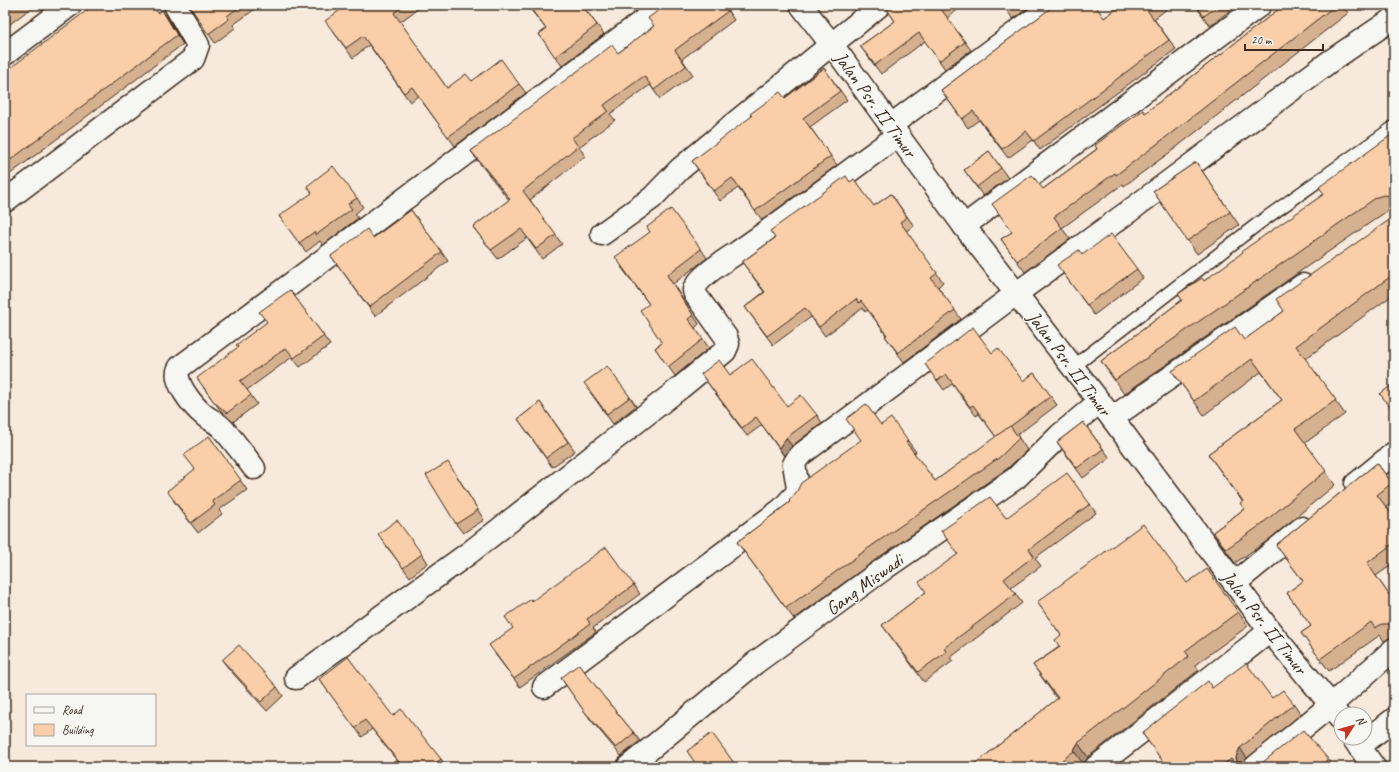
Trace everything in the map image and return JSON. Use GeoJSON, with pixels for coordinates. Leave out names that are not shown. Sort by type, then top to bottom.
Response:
{"type":"FeatureCollection","features":[{"type":"Feature","properties":{"kind":"street"},"geometry":{"type":"LineString","coordinates":[[5,54],[70,5]]}},
{"type":"Feature","properties":{"kind":"street"},"geometry":{"type":"LineString","coordinates":[[5,201],[193,59],[198,45],[175,5]]}},
{"type":"Feature","properties":{"kind":"street"},"geometry":{"type":"LineString","coordinates":[[254,468],[222,427],[204,415],[186,394],[177,376],[177,371],[664,5]]}},
{"type":"Feature","properties":{"kind":"street","name":"Jalan Psr. II Timur"},"geometry":{"type":"LineString","coordinates":[[801,5],[895,130],[964,226],[1073,367],[1270,631],[1333,709]]}},
{"type":"Feature","properties":{"kind":"street"},"geometry":{"type":"LineString","coordinates":[[602,234],[652,198],[680,169],[880,5]]}},
{"type":"Feature","properties":{"kind":"street"},"geometry":{"type":"LineString","coordinates":[[296,678],[469,553],[674,393],[719,356],[727,348],[728,341],[695,294],[694,290],[697,284],[720,264],[786,219],[895,130],[1053,5]]}},
{"type":"Feature","properties":{"kind":"street"},"geometry":{"type":"LineString","coordinates":[[964,226],[1260,5]]}},
{"type":"Feature","properties":{"kind":"street"},"geometry":{"type":"LineString","coordinates":[[544,687],[782,509],[796,494],[798,488],[794,464],[799,456],[1329,62],[1394,18]]}},
{"type":"Feature","properties":{"kind":"street","name":"Gang Miswadi"},"geometry":{"type":"LineString","coordinates":[[628,767],[755,663],[885,568],[1016,478],[1060,435],[1105,410],[1317,275]]}},
{"type":"Feature","properties":{"kind":"street"},"geometry":{"type":"LineString","coordinates":[[1339,498],[1394,453]]}},
{"type":"Feature","properties":{"kind":"street"},"geometry":{"type":"LineString","coordinates":[[1235,583],[1314,518]]}},
{"type":"Feature","properties":{"kind":"street"},"geometry":{"type":"LineString","coordinates":[[1096,767],[1270,631]]}},
{"type":"Feature","properties":{"kind":"street"},"geometry":{"type":"LineString","coordinates":[[1342,706],[1394,649]]}},
{"type":"Feature","properties":{"kind":"street"},"geometry":{"type":"LineString","coordinates":[[1255,767],[1333,715]]}},
{"type":"Feature","properties":{"kind":"street"},"geometry":{"type":"LineString","coordinates":[[1373,732],[1394,719]]}},
{"type":"Feature","properties":{"kind":"street"},"geometry":{"type":"LineString","coordinates":[[1358,746],[1372,766]]}},
{"type":"Feature","properties":{"kind":"lane"},"geometry":{"type":"LineString","coordinates":[[1073,367],[1259,223],[1394,126]]}},
{"type":"Feature","properties":{"kind":"building"},"geometry":{"type":"Polygon","coordinates":[[[5,5],[13,5],[5,11],[5,5]]]}},
{"type":"Feature","properties":{"kind":"building"},"geometry":{"type":"Polygon","coordinates":[[[94,5],[152,5],[158,13],[162,10],[177,35],[5,164],[5,72],[94,5]]]}},
{"type":"Feature","properties":{"kind":"building"},"geometry":{"type":"Polygon","coordinates":[[[189,5],[242,5],[227,16],[229,19],[208,34],[189,5]]]}},
{"type":"Feature","properties":{"kind":"building"},"geometry":{"type":"Polygon","coordinates":[[[347,5],[404,5],[394,13],[447,88],[466,74],[472,81],[501,59],[519,84],[448,137],[412,87],[404,93],[363,36],[346,48],[325,21],[347,5]]]}},
{"type":"Feature","properties":{"kind":"building"},"geometry":{"type":"Polygon","coordinates":[[[528,5],[582,5],[597,25],[555,57],[539,34],[546,29],[528,5]]]}},
{"type":"Feature","properties":{"kind":"building"},"geometry":{"type":"Polygon","coordinates":[[[666,5],[724,5],[728,11],[675,50],[686,66],[654,90],[644,76],[604,105],[608,111],[572,138],[578,146],[523,191],[556,235],[536,249],[521,229],[491,250],[473,227],[510,199],[471,151],[612,45],[618,53],[654,26],[648,18],[666,5]]]}},
{"type":"Feature","properties":{"kind":"building"},"geometry":{"type":"Polygon","coordinates":[[[884,5],[947,5],[941,9],[965,42],[939,61],[919,33],[875,65],[860,46],[895,21],[884,5]]]}},
{"type":"Feature","properties":{"kind":"building"},"geometry":{"type":"Polygon","coordinates":[[[1004,5],[1013,5],[1007,10],[1004,5]]]}},
{"type":"Feature","properties":{"kind":"building"},"geometry":{"type":"Polygon","coordinates":[[[1055,5],[1095,5],[1104,18],[1122,5],[1154,5],[1147,10],[1169,40],[1034,141],[1026,131],[1002,149],[973,111],[962,119],[941,90],[1055,5]]]}},
{"type":"Feature","properties":{"kind":"building"},"geometry":{"type":"Polygon","coordinates":[[[1196,5],[1219,5],[1204,16],[1196,5]]]}},
{"type":"Feature","properties":{"kind":"building"},"geometry":{"type":"Polygon","coordinates":[[[1284,5],[1336,5],[1116,175],[1115,173],[1054,217],[1062,228],[1017,261],[1001,239],[1012,232],[992,204],[1032,175],[1043,189],[1097,149],[1095,145],[1143,110],[1145,113],[1284,5]]]}},
{"type":"Feature","properties":{"kind":"building"},"geometry":{"type":"Polygon","coordinates":[[[824,68],[840,91],[803,118],[831,156],[755,211],[732,178],[714,191],[692,161],[752,116],[750,114],[780,92],[785,98],[824,68]]]}},
{"type":"Feature","properties":{"kind":"building"},"geometry":{"type":"Polygon","coordinates":[[[1394,133],[1394,200],[1390,196],[1384,195],[1377,197],[1115,380],[1101,361],[1182,300],[1178,294],[1202,278],[1204,281],[1243,252],[1242,251],[1324,194],[1319,187],[1394,133]]]}},
{"type":"Feature","properties":{"kind":"building"},"geometry":{"type":"Polygon","coordinates":[[[989,151],[1001,168],[977,187],[964,170],[989,151]]]}},
{"type":"Feature","properties":{"kind":"building"},"geometry":{"type":"Polygon","coordinates":[[[1196,162],[1230,212],[1187,241],[1153,191],[1196,162]]]}},
{"type":"Feature","properties":{"kind":"building"},"geometry":{"type":"Polygon","coordinates":[[[333,166],[357,198],[348,204],[352,209],[316,235],[314,232],[299,243],[279,216],[312,193],[307,186],[333,166]]]}},
{"type":"Feature","properties":{"kind":"building"},"geometry":{"type":"Polygon","coordinates":[[[846,176],[850,182],[854,179],[874,206],[891,194],[907,217],[900,222],[937,273],[931,278],[955,310],[898,353],[885,336],[887,335],[861,301],[859,303],[856,299],[819,327],[805,308],[767,336],[745,307],[765,292],[742,262],[775,238],[770,231],[846,176]]]}},
{"type":"Feature","properties":{"kind":"building"},"geometry":{"type":"Polygon","coordinates":[[[671,209],[701,249],[667,275],[693,315],[688,319],[703,339],[668,367],[655,348],[662,343],[640,310],[649,304],[615,257],[650,232],[647,227],[671,209]]]}},
{"type":"Feature","properties":{"kind":"building"},"geometry":{"type":"Polygon","coordinates":[[[411,210],[442,252],[369,307],[331,256],[367,229],[373,238],[411,210]]]}},
{"type":"Feature","properties":{"kind":"building"},"geometry":{"type":"Polygon","coordinates":[[[1394,215],[1394,274],[1296,346],[1336,400],[1295,429],[1326,471],[1258,527],[1226,549],[1213,532],[1244,509],[1240,503],[1243,501],[1208,454],[1282,400],[1252,359],[1194,401],[1172,371],[1235,327],[1244,340],[1284,311],[1276,299],[1392,218],[1394,215]]]}},
{"type":"Feature","properties":{"kind":"building"},"geometry":{"type":"Polygon","coordinates":[[[1111,234],[1137,269],[1087,305],[1057,265],[1079,250],[1082,255],[1111,234]]]}},
{"type":"Feature","properties":{"kind":"building"},"geometry":{"type":"Polygon","coordinates":[[[290,290],[324,336],[294,358],[286,348],[240,381],[251,395],[227,413],[214,402],[197,378],[238,347],[236,345],[267,322],[259,312],[290,290]]]}},
{"type":"Feature","properties":{"kind":"building"},"geometry":{"type":"Polygon","coordinates":[[[973,327],[992,353],[998,348],[1023,381],[1034,373],[1051,396],[996,437],[973,405],[970,407],[946,374],[937,381],[925,364],[973,327]]]}},
{"type":"Feature","properties":{"kind":"building"},"geometry":{"type":"Polygon","coordinates":[[[752,359],[787,406],[801,395],[817,415],[786,438],[779,448],[756,417],[742,428],[701,374],[719,360],[730,375],[752,359]]]}},
{"type":"Feature","properties":{"kind":"building"},"geometry":{"type":"Polygon","coordinates":[[[607,366],[630,397],[607,414],[584,383],[607,366]]]}},
{"type":"Feature","properties":{"kind":"building"},"geometry":{"type":"Polygon","coordinates":[[[1394,383],[1394,412],[1380,394],[1394,383]]]}},
{"type":"Feature","properties":{"kind":"building"},"geometry":{"type":"Polygon","coordinates":[[[540,402],[568,442],[546,458],[518,419],[540,402]]]}},
{"type":"Feature","properties":{"kind":"building"},"geometry":{"type":"Polygon","coordinates":[[[866,404],[881,425],[891,418],[908,441],[906,442],[935,481],[1010,426],[1019,438],[1000,457],[870,547],[786,608],[737,542],[790,502],[789,501],[801,483],[861,440],[846,419],[866,404]]]}},
{"type":"Feature","properties":{"kind":"building"},"geometry":{"type":"Polygon","coordinates":[[[1083,422],[1103,449],[1077,468],[1057,442],[1083,422]]]}},
{"type":"Feature","properties":{"kind":"building"},"geometry":{"type":"Polygon","coordinates":[[[209,436],[241,480],[212,501],[215,505],[191,523],[167,491],[195,469],[184,455],[209,436]]]}},
{"type":"Feature","properties":{"kind":"building"},"geometry":{"type":"Polygon","coordinates":[[[448,462],[478,510],[456,524],[426,475],[448,462]]]}},
{"type":"Feature","properties":{"kind":"building"},"geometry":{"type":"Polygon","coordinates":[[[1377,463],[1392,483],[1377,495],[1394,517],[1394,543],[1367,563],[1394,602],[1394,628],[1389,624],[1382,624],[1375,628],[1371,622],[1320,659],[1301,633],[1311,626],[1287,593],[1303,581],[1276,545],[1377,463]]]}},
{"type":"Feature","properties":{"kind":"building"},"geometry":{"type":"Polygon","coordinates":[[[1067,473],[1090,504],[1029,549],[1034,556],[1004,579],[1016,594],[944,648],[946,652],[918,672],[882,625],[926,592],[919,582],[958,554],[941,531],[990,497],[1006,518],[1067,473]]]}},
{"type":"Feature","properties":{"kind":"building"},"geometry":{"type":"Polygon","coordinates":[[[397,520],[422,554],[403,568],[378,534],[397,520]]]}},
{"type":"Feature","properties":{"kind":"building"},"geometry":{"type":"Polygon","coordinates":[[[1143,524],[1187,583],[1207,569],[1238,612],[1185,651],[1189,656],[1078,743],[1074,751],[1053,767],[971,767],[1058,698],[1033,665],[1060,647],[1055,640],[1061,635],[1037,602],[1143,524]]]}},
{"type":"Feature","properties":{"kind":"building"},"geometry":{"type":"Polygon","coordinates":[[[606,547],[634,585],[587,619],[590,624],[514,679],[489,645],[513,628],[505,617],[531,599],[532,601],[606,547]]]}},
{"type":"Feature","properties":{"kind":"building"},"geometry":{"type":"Polygon","coordinates":[[[1394,644],[1394,653],[1390,648],[1394,644]]]}},
{"type":"Feature","properties":{"kind":"building"},"geometry":{"type":"Polygon","coordinates":[[[239,645],[277,687],[261,702],[222,660],[239,645]]]}},
{"type":"Feature","properties":{"kind":"building"},"geometry":{"type":"Polygon","coordinates":[[[348,657],[393,716],[401,709],[441,759],[431,767],[403,767],[365,720],[355,728],[319,679],[348,657]]]}},
{"type":"Feature","properties":{"kind":"building"},"geometry":{"type":"Polygon","coordinates":[[[1246,663],[1272,698],[1283,690],[1294,704],[1240,748],[1236,759],[1241,767],[1238,767],[1231,759],[1220,767],[1167,767],[1142,733],[1208,681],[1212,688],[1246,663]]]}},
{"type":"Feature","properties":{"kind":"building"},"geometry":{"type":"Polygon","coordinates":[[[579,664],[634,733],[616,748],[584,711],[561,678],[579,664]]]}},
{"type":"Feature","properties":{"kind":"building"},"geometry":{"type":"Polygon","coordinates":[[[1303,730],[1328,759],[1319,767],[1257,767],[1303,730]]]}},
{"type":"Feature","properties":{"kind":"building"},"geometry":{"type":"Polygon","coordinates":[[[712,733],[737,767],[698,767],[687,751],[712,733]]]}}]}
